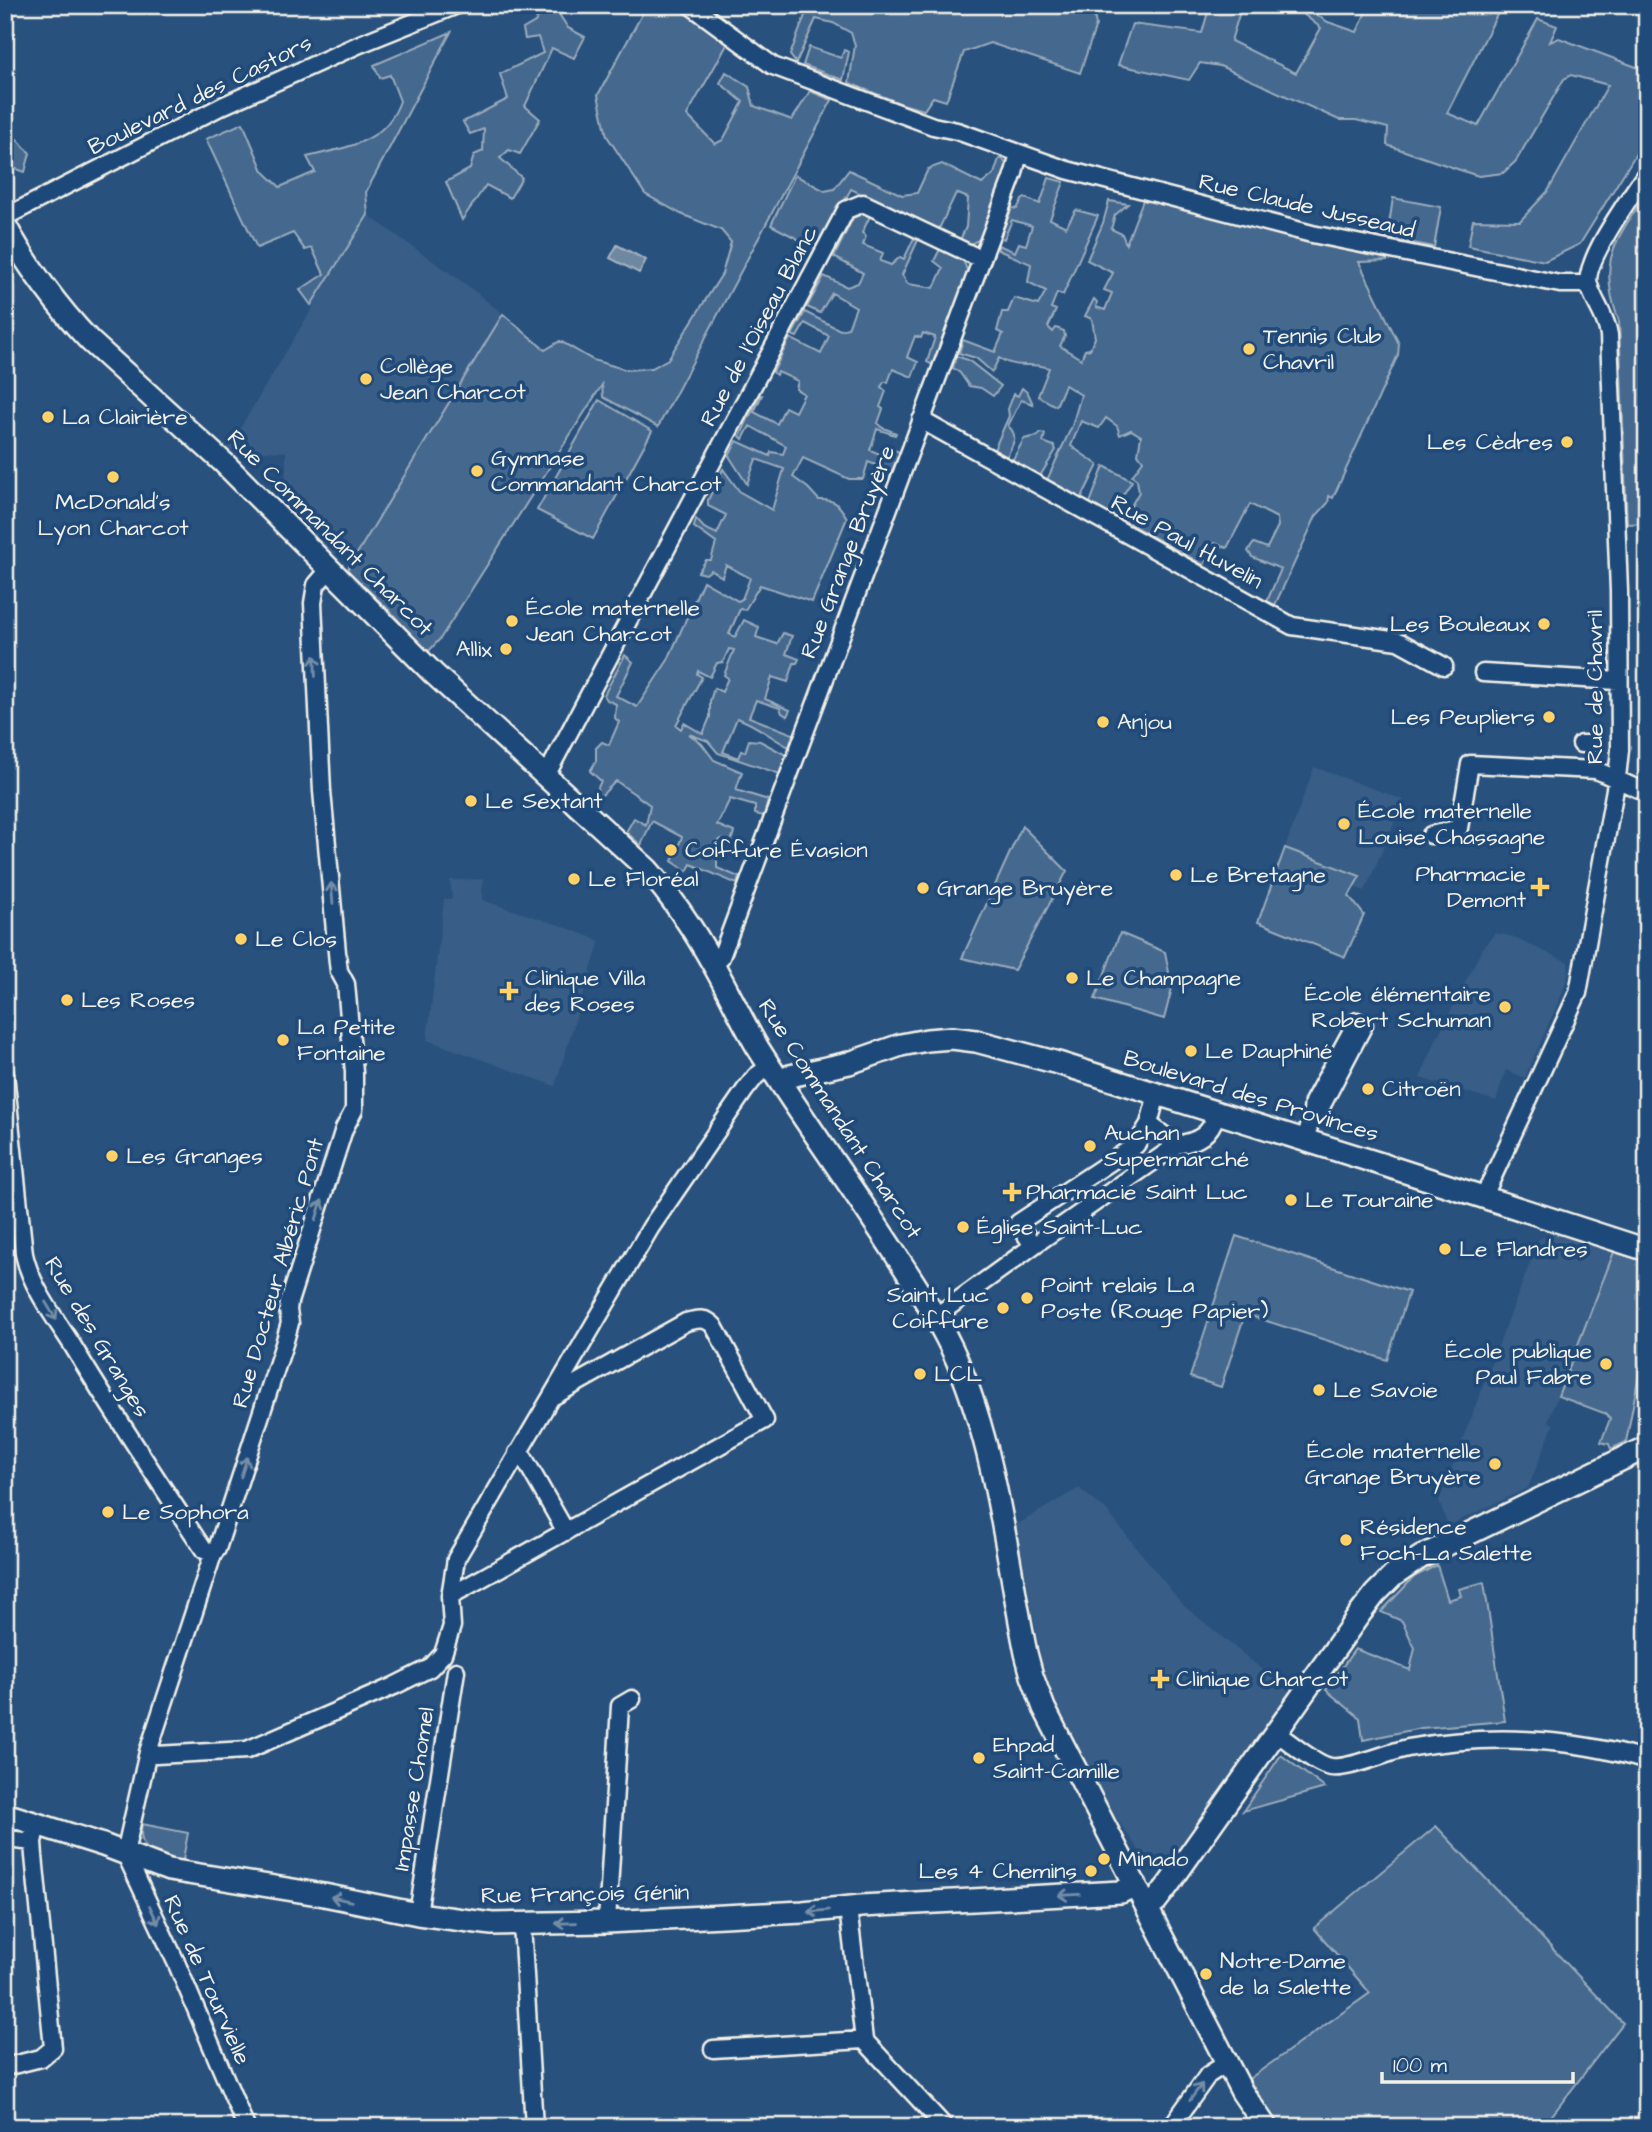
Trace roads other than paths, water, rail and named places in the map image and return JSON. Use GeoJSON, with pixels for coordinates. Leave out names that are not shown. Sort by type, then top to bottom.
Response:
{"type":"FeatureCollection","features":[{"type":"Feature","properties":{"kind":"main road","name":"Rue Commandant Charcot"},"geometry":{"type":"LineString","coordinates":[[5,225],[21,253],[74,325],[224,463],[433,673],[647,869],[671,897],[713,964],[754,1040],[935,1317],[958,1362],[989,1451],[1032,1676],[1044,1708],[1227,2063],[1266,2127]]}},
{"type":"Feature","properties":{"kind":"main road","name":"Boulevard des Provinces"},"geometry":{"type":"LineString","coordinates":[[781,1082],[794,1075],[835,1067],[901,1045],[952,1038],[976,1041],[1157,1094],[1484,1196],[1647,1251]]}},
{"type":"Feature","properties":{"kind":"main road","name":"Boulevard des Provinces"},"geometry":{"type":"LineString","coordinates":[[754,1040],[780,1061],[835,1067]]}},
{"type":"Feature","properties":{"kind":"main road"},"geometry":{"type":"LineString","coordinates":[[1146,1906],[1156,1901],[1169,1884],[1375,1594],[1404,1568],[1442,1546],[1647,1447]]}},
{"type":"Feature","properties":{"kind":"main road","name":"Rue François Génin"},"geometry":{"type":"LineString","coordinates":[[9,1815],[35,1833],[125,1853],[169,1870],[324,1895],[464,1922],[607,1922],[1121,1892],[1136,1885]]}},
{"type":"Feature","properties":{"kind":"street","name":"Boulevard des Castors"},"geometry":{"type":"LineString","coordinates":[[5,217],[222,106],[360,44],[457,5]]}},
{"type":"Feature","properties":{"kind":"street","name":"Rue Claude Jusseaud"},"geometry":{"type":"LineString","coordinates":[[690,5],[773,66],[933,126],[957,131],[1068,170],[1312,234],[1560,284],[1588,284]]}},
{"type":"Feature","properties":{"kind":"street","name":"Rue Grange Bruyère"},"geometry":{"type":"LineString","coordinates":[[713,964],[720,957],[1019,153]]}},
{"type":"Feature","properties":{"kind":"street"},"geometry":{"type":"LineString","coordinates":[[1588,284],[1593,260],[1647,172]]}},
{"type":"Feature","properties":{"kind":"street","name":"Rue de l'Oiseau Blanc"},"geometry":{"type":"LineString","coordinates":[[546,776],[846,209],[863,203],[981,259]]}},
{"type":"Feature","properties":{"kind":"street","name":"Rue de Chavril"},"geometry":{"type":"LineString","coordinates":[[1484,1196],[1578,993],[1617,778],[1620,750],[1618,580],[1609,335],[1603,313],[1588,284]]}},
{"type":"Feature","properties":{"kind":"street","name":"Rue Paul Huvelin"},"geometry":{"type":"LineString","coordinates":[[921,420],[1292,626],[1398,640],[1444,666]]}},
{"type":"Feature","properties":{"kind":"street","name":"Rue Docteur Albéric Pont"},"geometry":{"type":"LineString","coordinates":[[125,1853],[148,1752],[284,1344],[290,1322],[289,1302],[344,1129],[354,1110],[354,1072],[346,984],[338,963],[319,746],[313,603],[316,584],[329,570]]}},
{"type":"Feature","properties":{"kind":"street"},"geometry":{"type":"LineString","coordinates":[[1483,673],[1618,681]]}},
{"type":"Feature","properties":{"kind":"street"},"geometry":{"type":"LineString","coordinates":[[1432,835],[1459,828],[1470,764],[1596,770],[1647,793]]}},
{"type":"Feature","properties":{"kind":"street"},"geometry":{"type":"LineString","coordinates":[[1305,1140],[1313,1102],[1357,1021],[1364,1025],[1320,1109],[1311,1120]]}},
{"type":"Feature","properties":{"kind":"street","name":"Rue des Granges"},"geometry":{"type":"LineString","coordinates":[[5,1074],[23,1250],[30,1273],[50,1310],[204,1550],[213,1554]]}},
{"type":"Feature","properties":{"kind":"street"},"geometry":{"type":"LineString","coordinates":[[148,1752],[156,1755],[247,1750],[430,1668],[443,1654],[452,1626],[450,1596],[456,1559],[651,1227],[756,1076],[781,1082]]}},
{"type":"Feature","properties":{"kind":"street"},"geometry":{"type":"LineString","coordinates":[[1033,1246],[1018,1223],[1140,1141],[1149,1124],[1157,1094]]}},
{"type":"Feature","properties":{"kind":"street"},"geometry":{"type":"LineString","coordinates":[[935,1317],[1177,1145],[1191,1143],[1205,1136],[1213,1126],[1217,1113]]}},
{"type":"Feature","properties":{"kind":"street"},"geometry":{"type":"LineString","coordinates":[[1149,1124],[1177,1145]]}},
{"type":"Feature","properties":{"kind":"street"},"geometry":{"type":"LineString","coordinates":[[1140,1141],[1152,1147],[1157,1160]]}},
{"type":"Feature","properties":{"kind":"street"},"geometry":{"type":"LineString","coordinates":[[450,1596],[765,1420],[714,1326],[709,1321],[698,1319],[686,1322],[549,1399]]}},
{"type":"Feature","properties":{"kind":"street"},"geometry":{"type":"LineString","coordinates":[[517,1454],[524,1458],[566,1532]]}},
{"type":"Feature","properties":{"kind":"street","name":"Impasse Chomel"},"geometry":{"type":"LineString","coordinates":[[418,1914],[456,1671]]}},
{"type":"Feature","properties":{"kind":"street"},"geometry":{"type":"LineString","coordinates":[[607,1922],[620,1706],[632,1699]]}},
{"type":"Feature","properties":{"kind":"street"},"geometry":{"type":"LineString","coordinates":[[1276,1733],[1332,1768],[1344,1767],[1407,1748],[1471,1740],[1574,1744],[1647,1761]]}},
{"type":"Feature","properties":{"kind":"street"},"geometry":{"type":"LineString","coordinates":[[9,1815],[6,1839],[35,1833],[47,2053]]}},
{"type":"Feature","properties":{"kind":"street","name":"Rue de Tourvielle"},"geometry":{"type":"LineString","coordinates":[[125,1853],[176,1962],[246,2127]]}},
{"type":"Feature","properties":{"kind":"street"},"geometry":{"type":"LineString","coordinates":[[848,1908],[864,2040],[945,2127]]}},
{"type":"Feature","properties":{"kind":"street"},"geometry":{"type":"LineString","coordinates":[[522,1924],[534,2127]]}},
{"type":"Feature","properties":{"kind":"street"},"geometry":{"type":"LineString","coordinates":[[713,2049],[864,2040]]}},
{"type":"Feature","properties":{"kind":"street"},"geometry":{"type":"LineString","coordinates":[[5,2057],[47,2053]]}},
{"type":"Feature","properties":{"kind":"street"},"geometry":{"type":"LineString","coordinates":[[5,2067],[47,2053]]}},
{"type":"Feature","properties":{"kind":"street"},"geometry":{"type":"LineString","coordinates":[[1171,2127],[1208,2076],[1227,2063]]}},
{"type":"Feature","properties":{"kind":"place","name":"Tennis Club Chavril"},"geometry":{"type":"Point","coordinates":[1249,349]}},
{"type":"Feature","properties":{"kind":"place","name":"Collège Jean Charcot"},"geometry":{"type":"Point","coordinates":[366,379]}},
{"type":"Feature","properties":{"kind":"place","name":"La Clairière"},"geometry":{"type":"Point","coordinates":[48,417]}},
{"type":"Feature","properties":{"kind":"place","name":"Les Cèdres"},"geometry":{"type":"Point","coordinates":[1567,442]}},
{"type":"Feature","properties":{"kind":"place","name":"Gymnase Commandant Charcot"},"geometry":{"type":"Point","coordinates":[477,471]}},
{"type":"Feature","properties":{"kind":"place","name":"McDonald's Lyon Charcot"},"geometry":{"type":"Point","coordinates":[113,477]}},
{"type":"Feature","properties":{"kind":"place","name":"École maternelle Jean Charcot"},"geometry":{"type":"Point","coordinates":[512,621]}},
{"type":"Feature","properties":{"kind":"place","name":"Les Bouleaux"},"geometry":{"type":"Point","coordinates":[1544,624]}},
{"type":"Feature","properties":{"kind":"place","name":"Allix"},"geometry":{"type":"Point","coordinates":[506,649]}},
{"type":"Feature","properties":{"kind":"place","name":"Les Peupliers"},"geometry":{"type":"Point","coordinates":[1549,717]}},
{"type":"Feature","properties":{"kind":"place","name":"Anjou"},"geometry":{"type":"Point","coordinates":[1103,722]}},
{"type":"Feature","properties":{"kind":"place","name":"Le Sextant"},"geometry":{"type":"Point","coordinates":[471,801]}},
{"type":"Feature","properties":{"kind":"place","name":"École maternelle Louise Chassagne"},"geometry":{"type":"Point","coordinates":[1344,824]}},
{"type":"Feature","properties":{"kind":"place","name":"Coiffure Évasion"},"geometry":{"type":"Point","coordinates":[671,850]}},
{"type":"Feature","properties":{"kind":"place","name":"Le Bretagne"},"geometry":{"type":"Point","coordinates":[1176,875]}},
{"type":"Feature","properties":{"kind":"place","name":"Le Floréal"},"geometry":{"type":"Point","coordinates":[574,879]}},
{"type":"Feature","properties":{"kind":"place","name":"Pharmacie Demont"},"geometry":{"type":"Point","coordinates":[1540,887]}},
{"type":"Feature","properties":{"kind":"place","name":"Grange Bruyère"},"geometry":{"type":"Point","coordinates":[923,888]}},
{"type":"Feature","properties":{"kind":"place","name":"Le Clos"},"geometry":{"type":"Point","coordinates":[241,939]}},
{"type":"Feature","properties":{"kind":"place","name":"Le Champagne"},"geometry":{"type":"Point","coordinates":[1072,978]}},
{"type":"Feature","properties":{"kind":"place","name":"Clinique Villa des Roses"},"geometry":{"type":"Point","coordinates":[509,991]}},
{"type":"Feature","properties":{"kind":"place","name":"Les Roses"},"geometry":{"type":"Point","coordinates":[67,1000]}},
{"type":"Feature","properties":{"kind":"place","name":"École élémentaire Robert Schuman"},"geometry":{"type":"Point","coordinates":[1505,1007]}},
{"type":"Feature","properties":{"kind":"place","name":"La Petite Fontaine"},"geometry":{"type":"Point","coordinates":[283,1040]}},
{"type":"Feature","properties":{"kind":"place","name":"Le Dauphiné"},"geometry":{"type":"Point","coordinates":[1191,1051]}},
{"type":"Feature","properties":{"kind":"place","name":"Citroën"},"geometry":{"type":"Point","coordinates":[1368,1089]}},
{"type":"Feature","properties":{"kind":"place","name":"Auchan Supermarché"},"geometry":{"type":"Point","coordinates":[1090,1146]}},
{"type":"Feature","properties":{"kind":"place","name":"Les Granges"},"geometry":{"type":"Point","coordinates":[112,1156]}},
{"type":"Feature","properties":{"kind":"place","name":"Pharmacie Saint Luc"},"geometry":{"type":"Point","coordinates":[1012,1192]}},
{"type":"Feature","properties":{"kind":"place","name":"Le Touraine"},"geometry":{"type":"Point","coordinates":[1291,1200]}},
{"type":"Feature","properties":{"kind":"place","name":"Église Saint-Luc"},"geometry":{"type":"Point","coordinates":[963,1227]}},
{"type":"Feature","properties":{"kind":"place","name":"Le Flandres"},"geometry":{"type":"Point","coordinates":[1445,1249]}},
{"type":"Feature","properties":{"kind":"place","name":"Point relais La Poste (Rouge Papier)"},"geometry":{"type":"Point","coordinates":[1027,1298]}},
{"type":"Feature","properties":{"kind":"place","name":"Saint Luc Coiffure"},"geometry":{"type":"Point","coordinates":[1003,1308]}},
{"type":"Feature","properties":{"kind":"place","name":"École publique Paul Fabre"},"geometry":{"type":"Point","coordinates":[1606,1364]}},
{"type":"Feature","properties":{"kind":"place","name":"LCL"},"geometry":{"type":"Point","coordinates":[920,1374]}},
{"type":"Feature","properties":{"kind":"place","name":"Le Savoie"},"geometry":{"type":"Point","coordinates":[1319,1390]}},
{"type":"Feature","properties":{"kind":"place","name":"École maternelle Grange Bruyère"},"geometry":{"type":"Point","coordinates":[1495,1464]}},
{"type":"Feature","properties":{"kind":"place","name":"Le Sophora"},"geometry":{"type":"Point","coordinates":[108,1512]}},
{"type":"Feature","properties":{"kind":"place","name":"Résidence Foch-La Salette"},"geometry":{"type":"Point","coordinates":[1346,1540]}},
{"type":"Feature","properties":{"kind":"place","name":"Clinique Charcot"},"geometry":{"type":"Point","coordinates":[1160,1679]}},
{"type":"Feature","properties":{"kind":"place","name":"Ehpad Saint-Camille"},"geometry":{"type":"Point","coordinates":[979,1758]}},
{"type":"Feature","properties":{"kind":"place","name":"Minado"},"geometry":{"type":"Point","coordinates":[1104,1859]}},
{"type":"Feature","properties":{"kind":"place","name":"Les 4 Chemins"},"geometry":{"type":"Point","coordinates":[1091,1871]}},
{"type":"Feature","properties":{"kind":"place","name":"Notre-Dame de la Salette"},"geometry":{"type":"Point","coordinates":[1206,1974]}}]}
